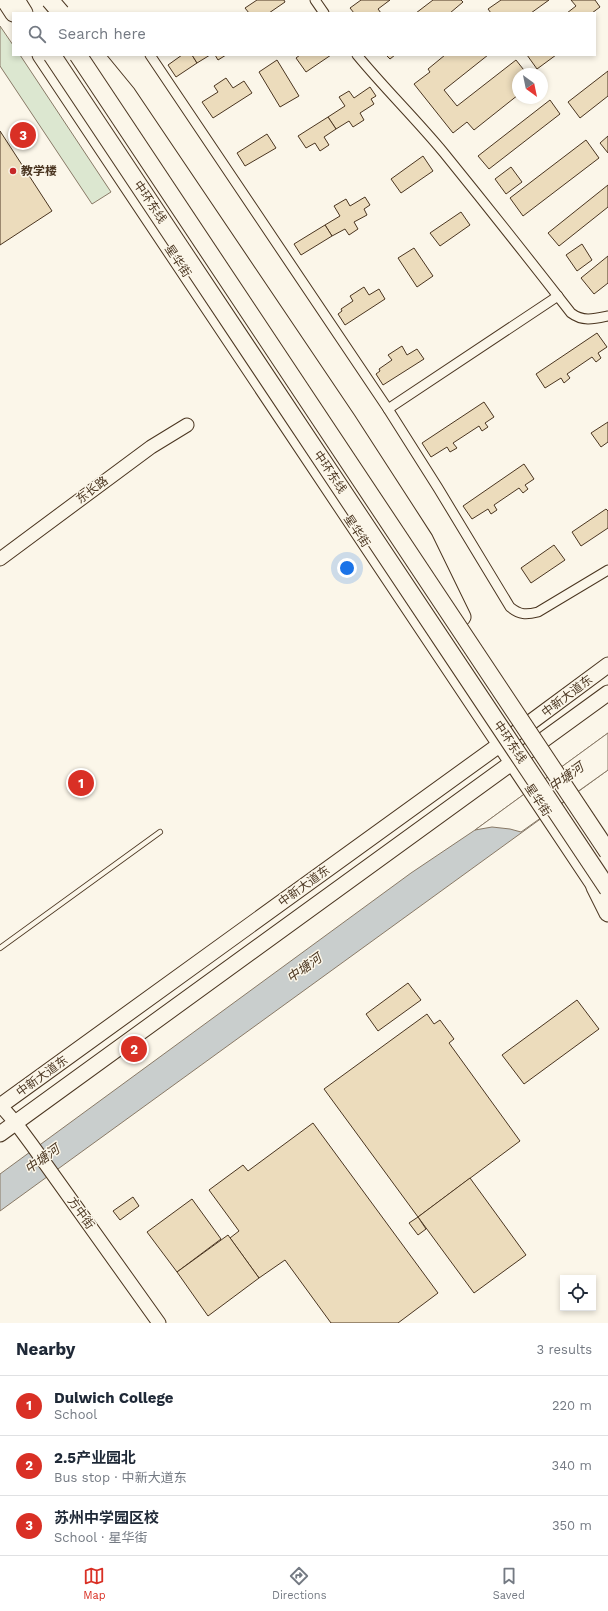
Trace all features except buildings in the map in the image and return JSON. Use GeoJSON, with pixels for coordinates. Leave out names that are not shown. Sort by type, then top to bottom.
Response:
{"type":"FeatureCollection","features":[{"type":"Feature","properties":{"kind":"highway"},"geometry":{"type":"LineString","coordinates":[[16,0],[23,12]]}},
{"type":"Feature","properties":{"kind":"highway"},"geometry":{"type":"LineString","coordinates":[[41,0],[49,12]]}},
{"type":"Feature","properties":{"kind":"highway"},"geometry":{"type":"LineString","coordinates":[[50,0],[59,12]]}},
{"type":"Feature","properties":{"kind":"highway","name":"中环东线"},"geometry":{"type":"LineString","coordinates":[[53,56],[601,888],[608,913]]}},
{"type":"Feature","properties":{"kind":"highway","name":"中环东线"},"geometry":{"type":"LineString","coordinates":[[79,56],[608,852]]}},
{"type":"Feature","properties":{"kind":"highway"},"geometry":{"type":"LineString","coordinates":[[96,56],[127,94],[347,420],[424,539],[462,617]]}},
{"type":"Feature","properties":{"kind":"main road"},"geometry":{"type":"LineString","coordinates":[[4,0],[12,12]]}},
{"type":"Feature","properties":{"kind":"main road","name":"星华街"},"geometry":{"type":"LineString","coordinates":[[41,56],[530,790],[601,888],[608,907]]}},
{"type":"Feature","properties":{"kind":"main road"},"geometry":{"type":"LineString","coordinates":[[89,56],[608,837]]}},
{"type":"Feature","properties":{"kind":"main road","name":"中新大道东"},"geometry":{"type":"LineString","coordinates":[[0,1106],[608,665]]}},
{"type":"Feature","properties":{"kind":"main road","name":"中新大道东"},"geometry":{"type":"LineString","coordinates":[[0,1134],[608,693]]}},
{"type":"Feature","properties":{"kind":"street"},"geometry":{"type":"LineString","coordinates":[[315,0],[323,12]]}},
{"type":"Feature","properties":{"kind":"street"},"geometry":{"type":"LineString","coordinates":[[151,56],[388,409],[510,607],[518,613],[526,614],[538,612],[608,570]]}},
{"type":"Feature","properties":{"kind":"street"},"geometry":{"type":"LineString","coordinates":[[358,56],[444,153],[571,313],[577,318],[585,320],[608,316]]}},
{"type":"Feature","properties":{"kind":"street"},"geometry":{"type":"LineString","coordinates":[[388,409],[558,296]]}},
{"type":"Feature","properties":{"kind":"street","name":"东长路"},"geometry":{"type":"LineString","coordinates":[[0,559],[151,447],[187,425]]}},
{"type":"Feature","properties":{"kind":"street","name":"方中街"},"geometry":{"type":"LineString","coordinates":[[0,1106],[15,1122],[32,1145],[160,1323]]}},
{"type":"Feature","properties":{"kind":"lane"},"geometry":{"type":"LineString","coordinates":[[0,948],[160,832]]}},
{"type":"Feature","properties":{"kind":"green space"},"geometry":{"type":"Polygon","coordinates":[[[0,26],[12,44],[12,56],[21,56],[111,192],[92,204],[0,66],[0,26]]]}},
{"type":"Feature","properties":{"kind":"water","name":"中塘河"},"geometry":{"type":"Polygon","coordinates":[[[608,733],[608,770],[0,1211],[0,1174],[411,873],[475,830],[608,733]]]}},
{"type":"Feature","properties":{"kind":"pier"},"geometry":{"type":"Polygon","coordinates":[[[608,733],[608,770],[521,832],[492,827],[475,830],[608,733]]]}},
{"type":"Feature","properties":{"kind":"place","name":"苏州中学园区校"},"geometry":{"type":"Point","coordinates":[23,135]}},
{"type":"Feature","properties":{"kind":"place","name":"教学楼"},"geometry":{"type":"Point","coordinates":[13,171]}},
{"type":"Feature","properties":{"kind":"place","name":"Dulwich College"},"geometry":{"type":"Point","coordinates":[81,783]}},
{"type":"Feature","properties":{"kind":"place","name":"2.5产业园北"},"geometry":{"type":"Point","coordinates":[134,1049]}}]}
